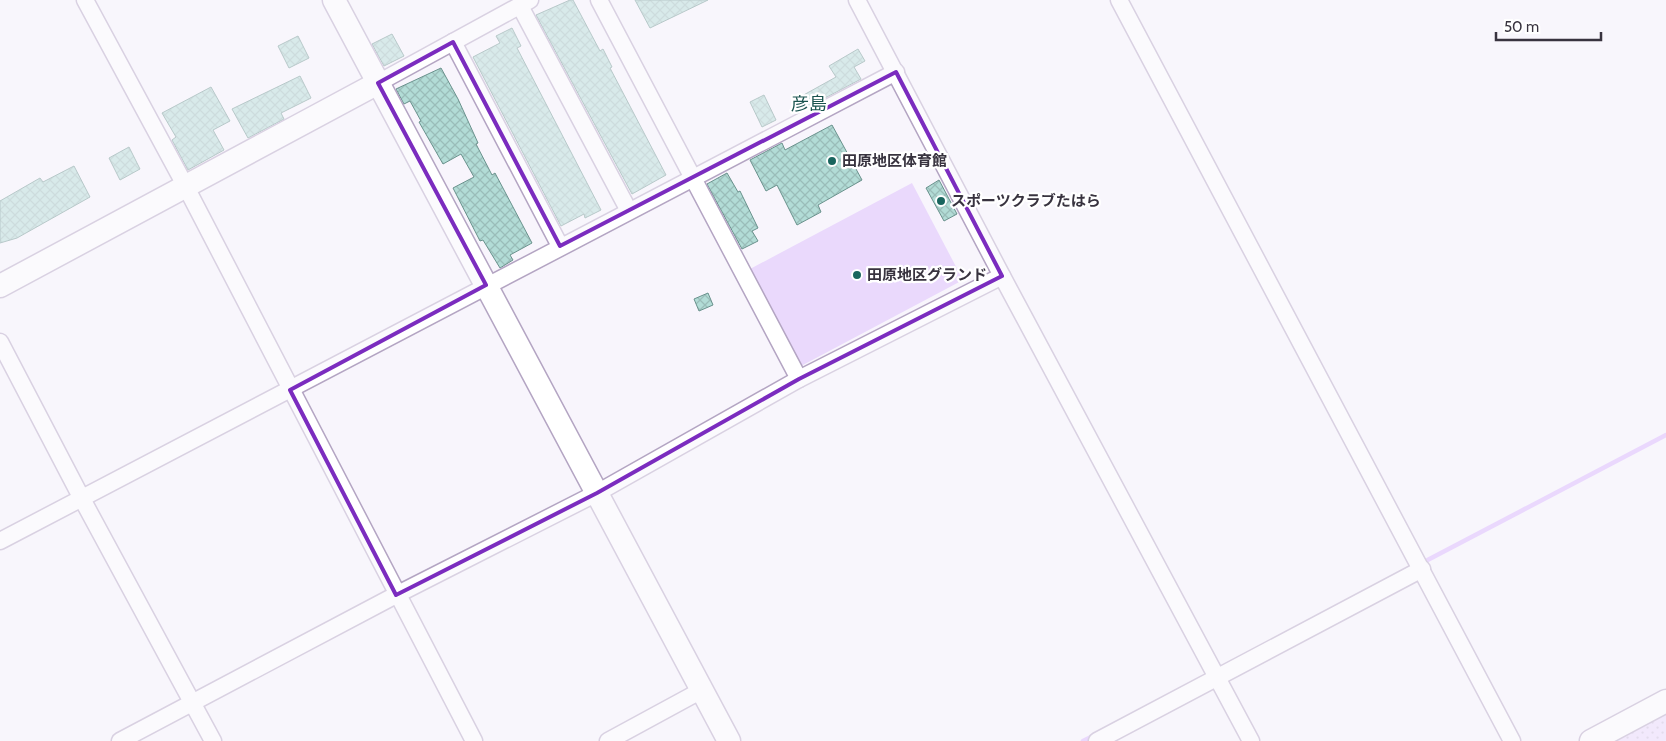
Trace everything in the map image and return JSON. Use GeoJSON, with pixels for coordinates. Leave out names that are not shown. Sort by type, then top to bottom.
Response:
{"type":"FeatureCollection","features":[{"type":"Feature","properties":{"kind":"street"},"geometry":{"type":"LineString","coordinates":[[85,0],[186,187],[396,595],[474,741]]}},
{"type":"Feature","properties":{"kind":"street"},"geometry":{"type":"LineString","coordinates":[[334,0],[729,741]]}},
{"type":"Feature","properties":{"kind":"street"},"geometry":{"type":"LineString","coordinates":[[599,0],[800,380]]}},
{"type":"Feature","properties":{"kind":"street"},"geometry":{"type":"LineString","coordinates":[[857,0],[1002,276],[1251,741]]}},
{"type":"Feature","properties":{"kind":"street"},"geometry":{"type":"LineString","coordinates":[[1119,0],[1512,741]]}},
{"type":"Feature","properties":{"kind":"street"},"geometry":{"type":"LineString","coordinates":[[0,286],[525,3],[630,211]]}},
{"type":"Feature","properties":{"kind":"street"},"geometry":{"type":"LineString","coordinates":[[453,42],[560,246]]}},
{"type":"Feature","properties":{"kind":"street"},"geometry":{"type":"LineString","coordinates":[[0,541],[81,497],[290,390],[560,246],[896,72]]}},
{"type":"Feature","properties":{"kind":"street"},"geometry":{"type":"LineString","coordinates":[[120,741],[396,595],[597,493],[800,380],[1002,276]]}},
{"type":"Feature","properties":{"kind":"street"},"geometry":{"type":"LineString","coordinates":[[0,342],[81,497],[213,741]]}},
{"type":"Feature","properties":{"kind":"street"},"geometry":{"type":"LineString","coordinates":[[1097,741],[1216,673],[1420,566]]}},
{"type":"Feature","properties":{"kind":"street"},"geometry":{"type":"LineString","coordinates":[[608,741],[702,690]]}},
{"type":"Feature","properties":{"kind":"street"},"geometry":{"type":"LineString","coordinates":[[1591,741],[1666,701]]}},
{"type":"Feature","properties":{"kind":"highlighted area"},"geometry":{"type":"Polygon","coordinates":[[[453,42],[560,246],[896,72],[1002,276],[799,379],[597,493],[396,595],[290,390],[486,285],[378,83],[453,42]]]}},
{"type":"Feature","properties":{"kind":"shaded area","name":"田原地区グランド"},"geometry":{"type":"Polygon","coordinates":[[[912,183],[963,280],[801,366],[750,269],[912,183]]]}},
{"type":"Feature","properties":{"kind":"shaded area"},"geometry":{"type":"Polygon","coordinates":[[[1666,710],[1666,741],[1608,741],[1666,710]]]}},
{"type":"Feature","properties":{"kind":"building"},"geometry":{"type":"Polygon","coordinates":[[[573,0],[600,51],[603,49],[612,67],[610,68],[666,175],[632,194],[536,15],[573,0]]]}},
{"type":"Feature","properties":{"kind":"building"},"geometry":{"type":"Polygon","coordinates":[[[635,0],[708,0],[650,28],[635,0]]]}},
{"type":"Feature","properties":{"kind":"building"},"geometry":{"type":"Polygon","coordinates":[[[512,28],[521,46],[517,48],[601,210],[585,218],[584,214],[561,226],[473,57],[500,43],[496,36],[512,28]]]}},
{"type":"Feature","properties":{"kind":"building"},"geometry":{"type":"Polygon","coordinates":[[[392,34],[404,56],[384,66],[372,44],[392,34]]]}},
{"type":"Feature","properties":{"kind":"building"},"geometry":{"type":"Polygon","coordinates":[[[298,36],[309,58],[289,68],[278,46],[298,36]]]}},
{"type":"Feature","properties":{"kind":"building"},"geometry":{"type":"Polygon","coordinates":[[[858,49],[865,61],[854,67],[861,79],[806,108],[800,97],[836,77],[829,66],[858,49]]]}},
{"type":"Feature","properties":{"kind":"building"},"geometry":{"type":"Polygon","coordinates":[[[441,68],[458,99],[478,143],[476,144],[492,175],[495,173],[532,243],[510,255],[513,260],[500,268],[483,240],[480,241],[453,188],[474,177],[461,154],[443,164],[419,122],[421,121],[410,101],[404,104],[396,89],[441,68]]]}},
{"type":"Feature","properties":{"kind":"building"},"geometry":{"type":"Polygon","coordinates":[[[300,76],[311,98],[281,113],[284,119],[248,138],[232,109],[300,76]]]}},
{"type":"Feature","properties":{"kind":"building"},"geometry":{"type":"Polygon","coordinates":[[[211,87],[230,121],[213,130],[224,150],[188,170],[172,140],[176,137],[162,113],[211,87]]]}},
{"type":"Feature","properties":{"kind":"building"},"geometry":{"type":"Polygon","coordinates":[[[764,95],[776,120],[762,127],[750,102],[764,95]]]}},
{"type":"Feature","properties":{"kind":"building"},"geometry":{"type":"Polygon","coordinates":[[[832,125],[862,180],[818,205],[821,212],[797,225],[777,185],[766,191],[750,160],[782,143],[785,150],[832,125]]]}},
{"type":"Feature","properties":{"kind":"building"},"geometry":{"type":"Polygon","coordinates":[[[129,147],[140,169],[120,180],[109,158],[129,147]]]}},
{"type":"Feature","properties":{"kind":"building"},"geometry":{"type":"Polygon","coordinates":[[[74,166],[90,197],[17,238],[0,243],[0,201],[40,178],[43,182],[74,166]]]}},
{"type":"Feature","properties":{"kind":"building"},"geometry":{"type":"Polygon","coordinates":[[[727,173],[738,192],[740,191],[758,228],[752,231],[758,241],[742,249],[707,184],[727,173]]]}},
{"type":"Feature","properties":{"kind":"building","name":"スポーツクラブたはら"},"geometry":{"type":"Polygon","coordinates":[[[939,180],[957,214],[944,221],[926,188],[939,180]]]}},
{"type":"Feature","properties":{"kind":"building"},"geometry":{"type":"Polygon","coordinates":[[[708,293],[713,305],[699,311],[694,299],[708,293]]]}},
{"type":"Feature","properties":{"kind":"waterway"},"geometry":{"type":"LineString","coordinates":[[1420,564],[1666,435]]}},
{"type":"Feature","properties":{"kind":"waterway"},"geometry":{"type":"LineString","coordinates":[[1083,741],[1095,735]]}},
{"type":"Feature","properties":{"kind":"place","name":"田原地区体育館"},"geometry":{"type":"Point","coordinates":[832,161]}},
{"type":"Feature","properties":{"kind":"place","name":"スポーツクラブたはら"},"geometry":{"type":"Point","coordinates":[941,201]}},
{"type":"Feature","properties":{"kind":"place","name":"田原地区グランド"},"geometry":{"type":"Point","coordinates":[857,275]}},
{"type":"Feature","properties":{"kind":"district","name":"彦島"},"geometry":{"type":"Point","coordinates":[809,104]}}]}
